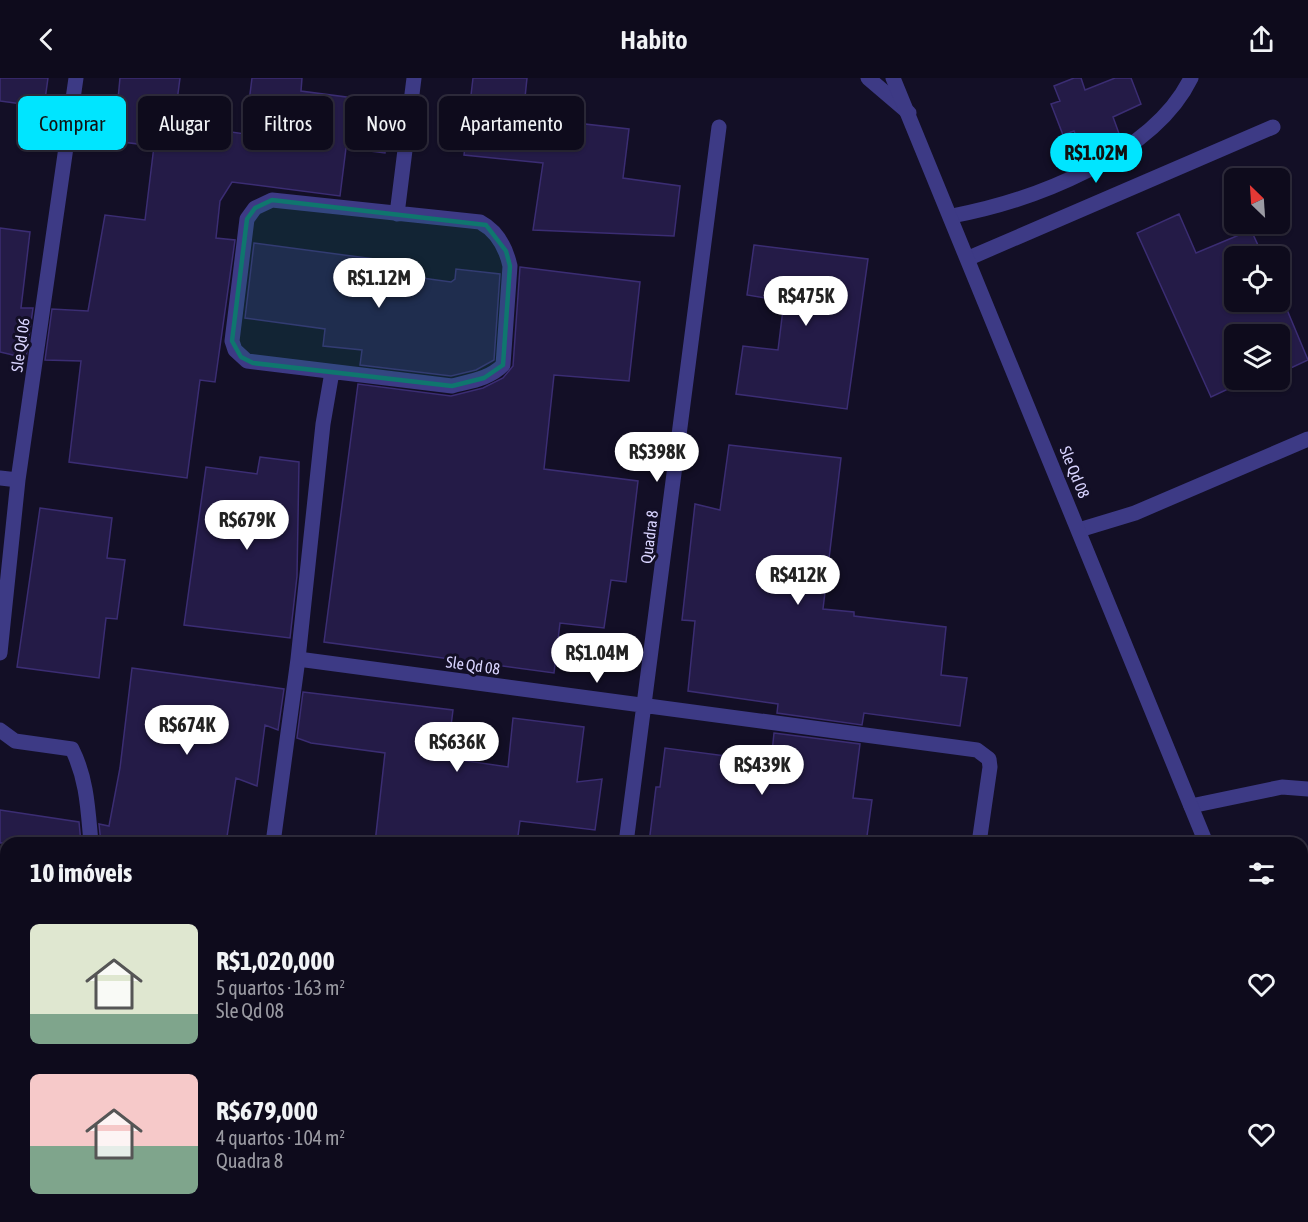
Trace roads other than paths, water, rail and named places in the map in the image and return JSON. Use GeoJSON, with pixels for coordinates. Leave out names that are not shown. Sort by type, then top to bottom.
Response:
{"type":"FeatureCollection","features":[{"type":"Feature","properties":{"kind":"street","name":"Sle Qd 06"},"geometry":{"type":"LineString","coordinates":[[0,653],[18,480],[76,78]]}},
{"type":"Feature","properties":{"kind":"street"},"geometry":{"type":"LineString","coordinates":[[397,214],[414,78]]}},
{"type":"Feature","properties":{"kind":"street"},"geometry":{"type":"LineString","coordinates":[[868,78],[910,115]]}},
{"type":"Feature","properties":{"kind":"street","name":"Sle Qd 08"},"geometry":{"type":"LineString","coordinates":[[893,78],[952,216],[1204,837]]}},
{"type":"Feature","properties":{"kind":"street"},"geometry":{"type":"LineString","coordinates":[[952,216],[985,210],[1031,195],[1088,169],[1154,126],[1181,97],[1191,78]]}},
{"type":"Feature","properties":{"kind":"street","name":"Quadra 8"},"geometry":{"type":"LineString","coordinates":[[627,837],[719,127]]}},
{"type":"Feature","properties":{"kind":"street"},"geometry":{"type":"LineString","coordinates":[[969,258],[1274,127]]}},
{"type":"Feature","properties":{"kind":"street"},"geometry":{"type":"LineString","coordinates":[[272,200],[480,222],[493,232],[506,250],[510,266],[503,365],[496,372],[484,378],[452,386],[332,372],[253,363],[235,350],[232,341],[248,219],[255,208],[272,200]]}},
{"type":"Feature","properties":{"kind":"street"},"geometry":{"type":"LineString","coordinates":[[274,837],[298,659],[323,424],[332,372]]}},
{"type":"Feature","properties":{"kind":"street"},"geometry":{"type":"LineString","coordinates":[[1079,530],[1135,513],[1308,439]]}},
{"type":"Feature","properties":{"kind":"street"},"geometry":{"type":"LineString","coordinates":[[0,478],[18,480]]}},
{"type":"Feature","properties":{"kind":"street","name":"Sle Qd 08"},"geometry":{"type":"LineString","coordinates":[[298,659],[977,750],[989,759],[990,767],[980,837]]}},
{"type":"Feature","properties":{"kind":"street"},"geometry":{"type":"LineString","coordinates":[[0,730],[15,741],[72,749],[80,765],[87,794],[91,837]]}},
{"type":"Feature","properties":{"kind":"street"},"geometry":{"type":"LineString","coordinates":[[1191,806],[1282,786],[1308,789]]}}]}
